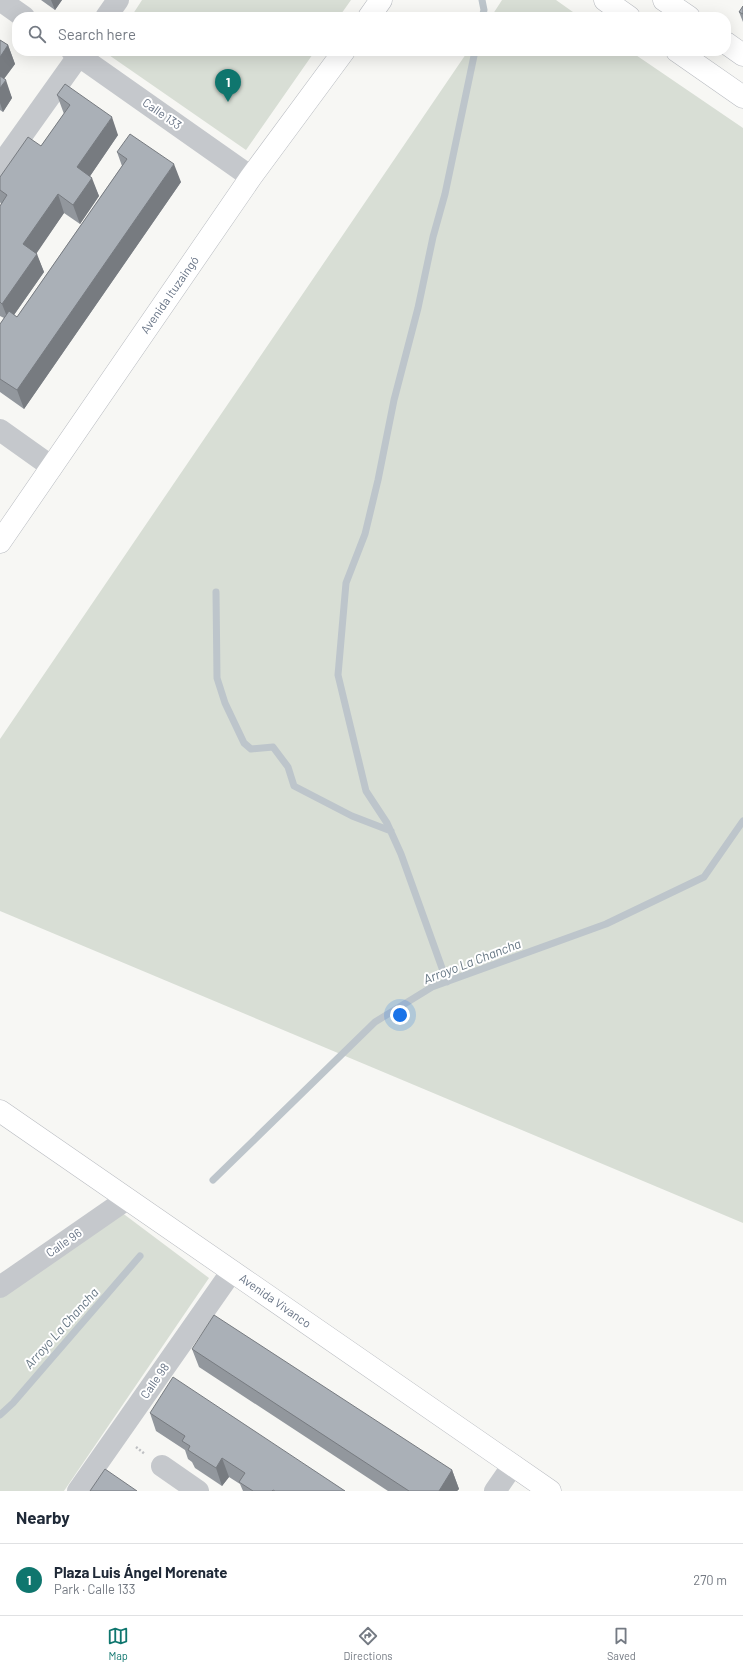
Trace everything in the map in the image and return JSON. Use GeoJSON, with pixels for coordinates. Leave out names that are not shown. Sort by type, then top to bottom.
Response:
{"type":"FeatureCollection","features":[{"type":"Feature","properties":{"kind":"street"},"geometry":{"type":"LineString","coordinates":[[0,0],[17,12]]}},
{"type":"Feature","properties":{"kind":"street"},"geometry":{"type":"LineString","coordinates":[[110,12],[118,0]]}},
{"type":"Feature","properties":{"kind":"street"},"geometry":{"type":"LineString","coordinates":[[373,12],[381,0]]}},
{"type":"Feature","properties":{"kind":"street"},"geometry":{"type":"LineString","coordinates":[[605,0],[622,12]]}},
{"type":"Feature","properties":{"kind":"street"},"geometry":{"type":"LineString","coordinates":[[664,0],[682,12]]}},
{"type":"Feature","properties":{"kind":"street"},"geometry":{"type":"LineString","coordinates":[[731,47],[743,55]]}},
{"type":"Feature","properties":{"kind":"street"},"geometry":{"type":"LineString","coordinates":[[0,166],[76,56]]}},
{"type":"Feature","properties":{"kind":"street","name":"Calle 133"},"geometry":{"type":"LineString","coordinates":[[82,56],[251,177]]}},
{"type":"Feature","properties":{"kind":"street","name":"Avenida Ituzaingó"},"geometry":{"type":"LineString","coordinates":[[0,542],[251,177],[340,56]]}},
{"type":"Feature","properties":{"kind":"street"},"geometry":{"type":"LineString","coordinates":[[684,56],[743,97]]}},
{"type":"Feature","properties":{"kind":"street"},"geometry":{"type":"LineString","coordinates":[[0,430],[52,467]]}},
{"type":"Feature","properties":{"kind":"street","name":"Avenida Vivanco"},"geometry":{"type":"LineString","coordinates":[[0,1112],[550,1491]]}},
{"type":"Feature","properties":{"kind":"street","name":"Calle 96"},"geometry":{"type":"LineString","coordinates":[[0,1287],[127,1199]]}},
{"type":"Feature","properties":{"kind":"street","name":"Calle 98"},"geometry":{"type":"LineString","coordinates":[[78,1491],[232,1271]]}},
{"type":"Feature","properties":{"kind":"street"},"geometry":{"type":"LineString","coordinates":[[495,1491],[513,1465]]}},
{"type":"Feature","properties":{"kind":"street"},"geometry":{"type":"LineString","coordinates":[[162,1466],[198,1491]]}},
{"type":"Feature","properties":{"kind":"path"},"geometry":{"type":"LineString","coordinates":[[118,1434],[162,1466]]}},
{"type":"Feature","properties":{"kind":"shaded area"},"geometry":{"type":"Polygon","coordinates":[[[142,0],[351,0],[343,12],[134,12],[142,0]]]}},
{"type":"Feature","properties":{"kind":"shaded area"},"geometry":{"type":"Polygon","coordinates":[[[502,0],[556,0],[573,12],[494,12],[502,0]]]}},
{"type":"Feature","properties":{"kind":"shaded area"},"geometry":{"type":"Polygon","coordinates":[[[110,56],[312,56],[246,150],[110,56]]]}},
{"type":"Feature","properties":{"kind":"shaded area"},"geometry":{"type":"Polygon","coordinates":[[[465,56],[637,56],[743,128],[743,1223],[0,911],[0,739],[465,56]]]}},
{"type":"Feature","properties":{"kind":"shaded area"},"geometry":{"type":"Polygon","coordinates":[[[121,1212],[209,1278],[64,1491],[0,1491],[0,1298],[121,1212]]]}},
{"type":"Feature","properties":{"kind":"building"},"geometry":{"type":"Polygon","coordinates":[[[743,6],[743,14],[739,12],[743,6]]]}},
{"type":"Feature","properties":{"kind":"building"},"geometry":{"type":"Polygon","coordinates":[[[0,40],[8,45],[0,57],[0,40]]]}},
{"type":"Feature","properties":{"kind":"building"},"geometry":{"type":"Polygon","coordinates":[[[0,76],[6,80],[0,88],[0,76]]]}},
{"type":"Feature","properties":{"kind":"building"},"geometry":{"type":"Polygon","coordinates":[[[65,84],[112,117],[77,167],[92,178],[73,205],[58,194],[23,244],[37,254],[2,304],[0,302],[0,206],[7,195],[0,190],[0,177],[28,137],[41,146],[70,105],[57,95],[65,84]]]}},
{"type":"Feature","properties":{"kind":"building"},"geometry":{"type":"Polygon","coordinates":[[[130,134],[174,164],[17,390],[0,379],[0,324],[9,311],[17,317],[127,159],[117,152],[130,134]]]}},
{"type":"Feature","properties":{"kind":"building"},"geometry":{"type":"Polygon","coordinates":[[[214,1315],[452,1470],[439,1491],[409,1491],[192,1349],[214,1315]]]}},
{"type":"Feature","properties":{"kind":"building"},"geometry":{"type":"Polygon","coordinates":[[[173,1377],[345,1491],[253,1491],[239,1482],[245,1473],[222,1458],[216,1468],[188,1450],[190,1446],[182,1441],[185,1436],[150,1413],[173,1377]]]}},
{"type":"Feature","properties":{"kind":"building"},"geometry":{"type":"Polygon","coordinates":[[[105,1469],[137,1491],[90,1491],[105,1469]]]}},
{"type":"Feature","properties":{"kind":"waterway"},"geometry":{"type":"LineString","coordinates":[[482,0],[483,12]]}},
{"type":"Feature","properties":{"kind":"waterway"},"geometry":{"type":"LineString","coordinates":[[447,982],[401,854],[387,823],[366,791],[338,675],[346,583],[365,534],[378,480],[394,400],[418,308],[433,237],[445,194],[474,56]]}},
{"type":"Feature","properties":{"kind":"waterway"},"geometry":{"type":"LineString","coordinates":[[216,592],[217,678],[225,703],[244,743],[251,749],[273,747],[288,767],[294,786],[352,816],[391,831]]}},
{"type":"Feature","properties":{"kind":"waterway","name":"Arroyo La Chancha"},"geometry":{"type":"LineString","coordinates":[[213,1180],[375,1022],[432,987],[606,924],[704,877],[743,821]]}},
{"type":"Feature","properties":{"kind":"waterway","name":"Arroyo La Chancha"},"geometry":{"type":"LineString","coordinates":[[0,1415],[13,1403],[140,1256]]}},
{"type":"Feature","properties":{"kind":"place","name":"Plaza Luis Ángel Morenate"},"geometry":{"type":"Point","coordinates":[228,102]}}]}
